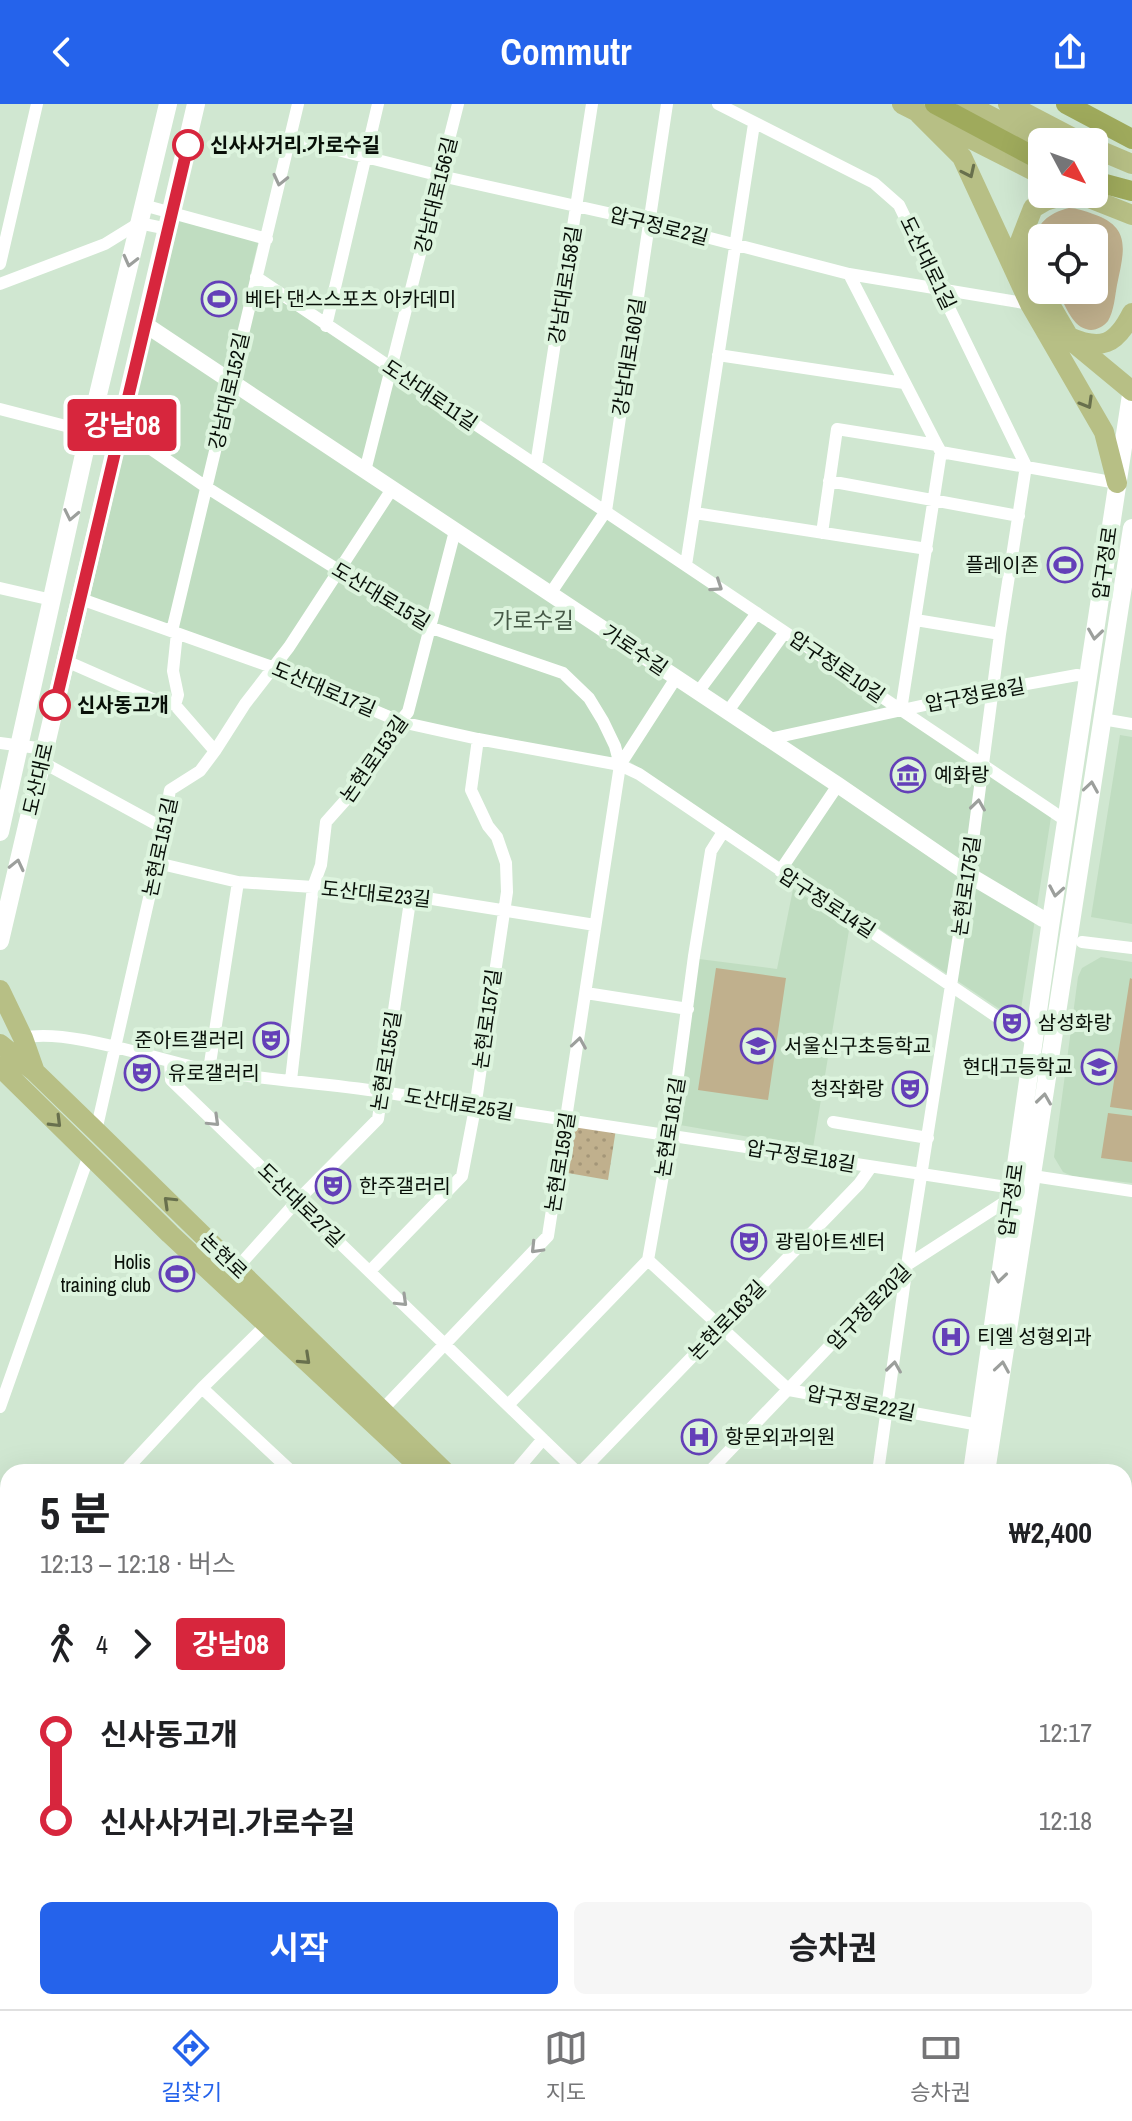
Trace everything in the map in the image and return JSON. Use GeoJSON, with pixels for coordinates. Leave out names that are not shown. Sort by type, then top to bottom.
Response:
{"type":"FeatureCollection","features":[{"type":"Feature","properties":{"kind":"highway"},"geometry":{"type":"LineString","coordinates":[[1066,104],[1132,138]]}},
{"type":"Feature","properties":{"kind":"highway"},"geometry":{"type":"LineString","coordinates":[[1093,104],[1132,138]]}},
{"type":"Feature","properties":{"kind":"highway"},"geometry":{"type":"LineString","coordinates":[[919,107],[1028,155]]}},
{"type":"Feature","properties":{"kind":"highway"},"geometry":{"type":"LineString","coordinates":[[1108,184],[1132,190]]}},
{"type":"Feature","properties":{"kind":"main road","name":"도산대로"},"geometry":{"type":"LineString","coordinates":[[0,832],[89,432],[168,104]]}},
{"type":"Feature","properties":{"kind":"main road","name":"도산대로"},"geometry":{"type":"LineString","coordinates":[[0,941],[196,104]]}},
{"type":"Feature","properties":{"kind":"main road"},"geometry":{"type":"LineString","coordinates":[[967,104],[1028,136]]}},
{"type":"Feature","properties":{"kind":"main road"},"geometry":{"type":"LineString","coordinates":[[1008,104],[1054,128]]}},
{"type":"Feature","properties":{"kind":"main road"},"geometry":{"type":"LineString","coordinates":[[919,107],[1028,167]]}},
{"type":"Feature","properties":{"kind":"main road"},"geometry":{"type":"LineString","coordinates":[[919,107],[962,157],[1028,300]]}},
{"type":"Feature","properties":{"kind":"main road"},"geometry":{"type":"LineString","coordinates":[[1108,154],[1132,164]]}},
{"type":"Feature","properties":{"kind":"main road"},"geometry":{"type":"LineString","coordinates":[[1108,177],[1132,190]]}},
{"type":"Feature","properties":{"kind":"main road"},"geometry":{"type":"LineString","coordinates":[[1108,205],[1132,215]]}},
{"type":"Feature","properties":{"kind":"main road"},"geometry":{"type":"LineString","coordinates":[[1033,208],[1019,244],[1024,260],[1069,337],[1132,390]]}},
{"type":"Feature","properties":{"kind":"main road"},"geometry":{"type":"LineString","coordinates":[[1030,304],[1104,432],[1117,483]]}},
{"type":"Feature","properties":{"kind":"main road"},"geometry":{"type":"LineString","coordinates":[[1069,337],[1092,345],[1105,343],[1123,330],[1132,313]]}},
{"type":"Feature","properties":{"kind":"main road","name":"압구정로"},"geometry":{"type":"LineString","coordinates":[[987,1464],[1075,939],[1093,718],[1089,677],[1132,390]]}},
{"type":"Feature","properties":{"kind":"main road","name":"압구정로"},"geometry":{"type":"LineString","coordinates":[[973,1464],[1034,1042],[1046,923],[1132,528]]}},
{"type":"Feature","properties":{"kind":"main road"},"geometry":{"type":"LineString","coordinates":[[1046,923],[1075,939]]}},
{"type":"Feature","properties":{"kind":"main road"},"geometry":{"type":"LineString","coordinates":[[0,990],[23,1038],[18,1079]]}},
{"type":"Feature","properties":{"kind":"main road","name":"논현로"},"geometry":{"type":"LineString","coordinates":[[0,1044],[18,1079],[89,1155],[416,1464]]}},
{"type":"Feature","properties":{"kind":"main road","name":"논현로"},"geometry":{"type":"LineString","coordinates":[[0,1067],[96,1131],[437,1464]]}},
{"type":"Feature","properties":{"kind":"street"},"geometry":{"type":"LineString","coordinates":[[0,264],[37,104]]}},
{"type":"Feature","properties":{"kind":"street","name":"강남대로152길"},"geometry":{"type":"LineString","coordinates":[[175,705],[178,695],[173,671],[175,632],[230,381],[298,104]]}},
{"type":"Feature","properties":{"kind":"street"},"geometry":{"type":"LineString","coordinates":[[326,326],[378,104]]}},
{"type":"Feature","properties":{"kind":"street","name":"강남대로156길"},"geometry":{"type":"LineString","coordinates":[[365,471],[458,104]]}},
{"type":"Feature","properties":{"kind":"street","name":"강남대로158길"},"geometry":{"type":"LineString","coordinates":[[536,465],[592,104]]}},
{"type":"Feature","properties":{"kind":"street","name":"강남대로160길"},"geometry":{"type":"LineString","coordinates":[[550,594],[606,511],[667,104]]}},
{"type":"Feature","properties":{"kind":"street","name":"도산대로1길"},"geometry":{"type":"LineString","coordinates":[[718,104],[832,160],[884,191],[899,205],[1026,466]]}},
{"type":"Feature","properties":{"kind":"street"},"geometry":{"type":"LineString","coordinates":[[686,565],[754,124]]}},
{"type":"Feature","properties":{"kind":"street","name":"압구정로2길"},"geometry":{"type":"LineString","coordinates":[[290,138],[441,176],[648,222],[849,274],[1028,304]]}},
{"type":"Feature","properties":{"kind":"street"},"geometry":{"type":"LineString","coordinates":[[0,199],[15,199]]}},
{"type":"Feature","properties":{"kind":"street"},"geometry":{"type":"LineString","coordinates":[[141,214],[170,221]]}},
{"type":"Feature","properties":{"kind":"street"},"geometry":{"type":"LineString","coordinates":[[141,214],[267,239]]}},
{"type":"Feature","properties":{"kind":"street"},"geometry":{"type":"LineString","coordinates":[[0,284],[105,244],[141,214]]}},
{"type":"Feature","properties":{"kind":"street"},"geometry":{"type":"LineString","coordinates":[[849,274],[939,448],[927,549],[901,710]]}},
{"type":"Feature","properties":{"kind":"street","name":"도산대로11길"},"geometry":{"type":"LineString","coordinates":[[256,277],[606,511]]}},
{"type":"Feature","properties":{"kind":"street","name":"가로수길"},"geometry":{"type":"LineString","coordinates":[[146,325],[1046,923]]}},
{"type":"Feature","properties":{"kind":"street"},"geometry":{"type":"LineString","coordinates":[[718,355],[904,383]]}},
{"type":"Feature","properties":{"kind":"street"},"geometry":{"type":"LineString","coordinates":[[0,409],[89,432]]}},
{"type":"Feature","properties":{"kind":"street","name":"도산대로15길"},"geometry":{"type":"LineString","coordinates":[[122,429],[206,487],[429,627],[563,673],[578,685],[596,709],[615,746],[620,765]]}},
{"type":"Feature","properties":{"kind":"street"},"geometry":{"type":"LineString","coordinates":[[822,533],[837,429],[1117,483]]}},
{"type":"Feature","properties":{"kind":"street","name":"논현로175길"},"geometry":{"type":"LineString","coordinates":[[879,1464],[969,871],[1026,466]]}},
{"type":"Feature","properties":{"kind":"street"},"geometry":{"type":"LineString","coordinates":[[829,481],[1019,516]]}},
{"type":"Feature","properties":{"kind":"street","name":"논현로151길"},"geometry":{"type":"LineString","coordinates":[[96,1131],[157,863],[170,790],[200,771],[215,751],[289,647],[392,489]]}},
{"type":"Feature","properties":{"kind":"street","name":"압구정로10길"},"geometry":{"type":"LineString","coordinates":[[606,511],[1068,822]]}},
{"type":"Feature","properties":{"kind":"street"},"geometry":{"type":"LineString","coordinates":[[695,513],[927,549]]}},
{"type":"Feature","properties":{"kind":"street","name":"논현로153길"},"geometry":{"type":"LineString","coordinates":[[291,1080],[313,887],[321,865],[326,822],[367,776],[385,739],[408,712],[455,531]]}},
{"type":"Feature","properties":{"kind":"street"},"geometry":{"type":"LineString","coordinates":[[0,588],[52,600]]}},
{"type":"Feature","properties":{"kind":"street","name":"도산대로17길"},"geometry":{"type":"LineString","coordinates":[[81,599],[272,667],[401,722],[620,765]]}},
{"type":"Feature","properties":{"kind":"street"},"geometry":{"type":"LineString","coordinates":[[698,692],[757,613]]}},
{"type":"Feature","properties":{"kind":"street"},"geometry":{"type":"LineString","coordinates":[[916,620],[1000,634]]}},
{"type":"Feature","properties":{"kind":"street"},"geometry":{"type":"LineString","coordinates":[[728,711],[785,632]]}},
{"type":"Feature","properties":{"kind":"street"},"geometry":{"type":"LineString","coordinates":[[66,661],[157,701],[175,705],[215,751]]}},
{"type":"Feature","properties":{"kind":"street","name":"압구정로8길"},"geometry":{"type":"LineString","coordinates":[[769,739],[994,690],[1077,675],[1089,677]]}},
{"type":"Feature","properties":{"kind":"street","name":"논현로159길"},"geometry":{"type":"LineString","coordinates":[[382,1410],[548,1236],[620,765],[676,678]]}},
{"type":"Feature","properties":{"kind":"street"},"geometry":{"type":"LineString","coordinates":[[1093,718],[1132,724]]}},
{"type":"Feature","properties":{"kind":"street","name":"논현로157길"},"geometry":{"type":"LineString","coordinates":[[370,1271],[462,1176],[507,892],[506,863],[497,837],[488,826],[471,790],[478,739]]}},
{"type":"Feature","properties":{"kind":"street"},"geometry":{"type":"LineString","coordinates":[[0,743],[43,755],[163,828]]}},
{"type":"Feature","properties":{"kind":"street","name":"압구정로14길"},"geometry":{"type":"LineString","coordinates":[[620,765],[639,774],[1034,1042]]}},
{"type":"Feature","properties":{"kind":"street"},"geometry":{"type":"LineString","coordinates":[[780,871],[838,785]]}},
{"type":"Feature","properties":{"kind":"street","name":"논현로161길"},"geometry":{"type":"LineString","coordinates":[[648,1260],[670,1136],[711,851],[723,832]]}},
{"type":"Feature","properties":{"kind":"street","name":"도산대로23길"},"geometry":{"type":"LineString","coordinates":[[157,863],[238,882],[360,894],[407,895],[595,925]]}},
{"type":"Feature","properties":{"kind":"street"},"geometry":{"type":"LineString","coordinates":[[209,1070],[238,882]]}},
{"type":"Feature","properties":{"kind":"street","name":"논현로155길"},"geometry":{"type":"LineString","coordinates":[[237,1268],[297,1201],[378,1119],[409,908],[407,895]]}},
{"type":"Feature","properties":{"kind":"street"},"geometry":{"type":"LineString","coordinates":[[1075,939],[1132,948]]}},
{"type":"Feature","properties":{"kind":"street"},"geometry":{"type":"LineString","coordinates":[[586,993],[688,1009]]}},
{"type":"Feature","properties":{"kind":"street","name":"도산대로25길"},"geometry":{"type":"LineString","coordinates":[[23,1038],[63,1039],[115,1047],[209,1070],[567,1120]]}},
{"type":"Feature","properties":{"kind":"street","name":"도산대로27길"},"geometry":{"type":"LineString","coordinates":[[170,1062],[171,1080],[570,1464]]}},
{"type":"Feature","properties":{"kind":"street","name":"압구정로18길"},"geometry":{"type":"LineString","coordinates":[[567,1120],[923,1174],[1011,1194]]}},
{"type":"Feature","properties":{"kind":"street"},"geometry":{"type":"LineString","coordinates":[[833,1122],[928,1138]]}},
{"type":"Feature","properties":{"kind":"street"},"geometry":{"type":"LineString","coordinates":[[0,1407],[89,1155]]}},
{"type":"Feature","properties":{"kind":"street","name":"논현로163길"},"geometry":{"type":"LineString","coordinates":[[587,1464],[859,1184],[871,1167]]}},
{"type":"Feature","properties":{"kind":"street"},"geometry":{"type":"LineString","coordinates":[[1033,1176],[1132,1191]]}},
{"type":"Feature","properties":{"kind":"street","name":"압구정로20길"},"geometry":{"type":"LineString","coordinates":[[717,1464],[907,1265],[1033,1176]]}},
{"type":"Feature","properties":{"kind":"street"},"geometry":{"type":"LineString","coordinates":[[509,1404],[648,1260]]}},
{"type":"Feature","properties":{"kind":"street","name":"압구정로22길"},"geometry":{"type":"LineString","coordinates":[[648,1260],[789,1390],[979,1425]]}},
{"type":"Feature","properties":{"kind":"street"},"geometry":{"type":"LineString","coordinates":[[131,1464],[267,1324]]}},
{"type":"Feature","properties":{"kind":"street"},"geometry":{"type":"LineString","coordinates":[[202,1388],[283,1464]]}},
{"type":"Feature","properties":{"kind":"street"},"geometry":{"type":"LineString","coordinates":[[522,1464],[543,1439]]}},
{"type":"Feature","properties":{"kind":"shaded area"},"geometry":{"type":"Polygon","coordinates":[[[1069,208],[1084,211],[1106,219],[1120,233],[1122,261],[1112,313],[1106,323],[1095,329],[1089,330],[1076,323],[1064,304],[1108,304],[1108,224],[1041,224],[1059,211],[1069,208]]]}},
{"type":"Feature","properties":{"kind":"shaded area"},"geometry":{"type":"Polygon","coordinates":[[[180,218],[259,239],[250,276],[1051,817],[1019,1022],[630,762],[430,726],[87,596],[180,218]]]}},
{"type":"Feature","properties":{"kind":"shaded area"},"geometry":{"type":"Polygon","coordinates":[[[1120,735],[1132,737],[1132,924],[1091,917],[1120,735]]]}},
{"type":"Feature","properties":{"kind":"shaded area","name":"서울신구초등학교"},"geometry":{"type":"Polygon","coordinates":[[[793,889],[850,924],[813,1148],[674,1124],[699,959],[777,969],[793,889]]]}},
{"type":"Feature","properties":{"kind":"shaded area","name":"현대고등학교"},"geometry":{"type":"Polygon","coordinates":[[[1101,957],[1132,962],[1132,1183],[1072,1176],[1063,1172],[1054,1157],[1078,977],[1082,968],[1101,957]]]}},
{"type":"Feature","properties":{"kind":"shaded area"},"geometry":{"type":"Polygon","coordinates":[[[716,968],[786,978],[768,1100],[698,1090],[716,968]]]}},
{"type":"Feature","properties":{"kind":"shaded area"},"geometry":{"type":"Polygon","coordinates":[[[1132,979],[1132,1110],[1110,1107],[1132,979]]]}},
{"type":"Feature","properties":{"kind":"shaded area"},"geometry":{"type":"Polygon","coordinates":[[[1108,1113],[1132,1116],[1132,1162],[1101,1158],[1108,1113]]]}},
{"type":"Feature","properties":{"kind":"shaded area"},"geometry":{"type":"Polygon","coordinates":[[[570,1122],[616,1129],[608,1180],[562,1172],[570,1122]]]}},
{"type":"Feature","properties":{"kind":"bus line","name":"강남08"},"geometry":{"type":"LineString","coordinates":[[55,705],[188,145]]}},
{"type":"Feature","properties":{"kind":"place","name":"신사사거리.가로수길"},"geometry":{"type":"Point","coordinates":[188,145]}},
{"type":"Feature","properties":{"kind":"place","name":"베타 댄스스포츠 아카데미"},"geometry":{"type":"Point","coordinates":[219,299]}},
{"type":"Feature","properties":{"kind":"place","name":"플레이존"},"geometry":{"type":"Point","coordinates":[1065,565]}},
{"type":"Feature","properties":{"kind":"place","name":"신사동고개"},"geometry":{"type":"Point","coordinates":[55,705]}},
{"type":"Feature","properties":{"kind":"place","name":"예화랑"},"geometry":{"type":"Point","coordinates":[908,775]}},
{"type":"Feature","properties":{"kind":"place","name":"삼성화랑"},"geometry":{"type":"Point","coordinates":[1012,1023]}},
{"type":"Feature","properties":{"kind":"place","name":"준아트갤러리"},"geometry":{"type":"Point","coordinates":[271,1040]}},
{"type":"Feature","properties":{"kind":"place","name":"서울신구초등학교"},"geometry":{"type":"Point","coordinates":[758,1046]}},
{"type":"Feature","properties":{"kind":"place","name":"현대고등학교"},"geometry":{"type":"Point","coordinates":[1099,1067]}},
{"type":"Feature","properties":{"kind":"place","name":"유로갤러리"},"geometry":{"type":"Point","coordinates":[142,1073]}},
{"type":"Feature","properties":{"kind":"place","name":"청작화랑"},"geometry":{"type":"Point","coordinates":[910,1089]}},
{"type":"Feature","properties":{"kind":"place","name":"한주갤러리"},"geometry":{"type":"Point","coordinates":[333,1186]}},
{"type":"Feature","properties":{"kind":"place","name":"광림아트센터"},"geometry":{"type":"Point","coordinates":[749,1242]}},
{"type":"Feature","properties":{"kind":"place","name":"Holis training club"},"geometry":{"type":"Point","coordinates":[177,1274]}},
{"type":"Feature","properties":{"kind":"place","name":"티엘 성형외과"},"geometry":{"type":"Point","coordinates":[951,1337]}},
{"type":"Feature","properties":{"kind":"place","name":"항문외과의원"},"geometry":{"type":"Point","coordinates":[699,1437]}},
{"type":"Feature","properties":{"kind":"district","name":"가로수길"},"geometry":{"type":"Point","coordinates":[533,620]}}]}
